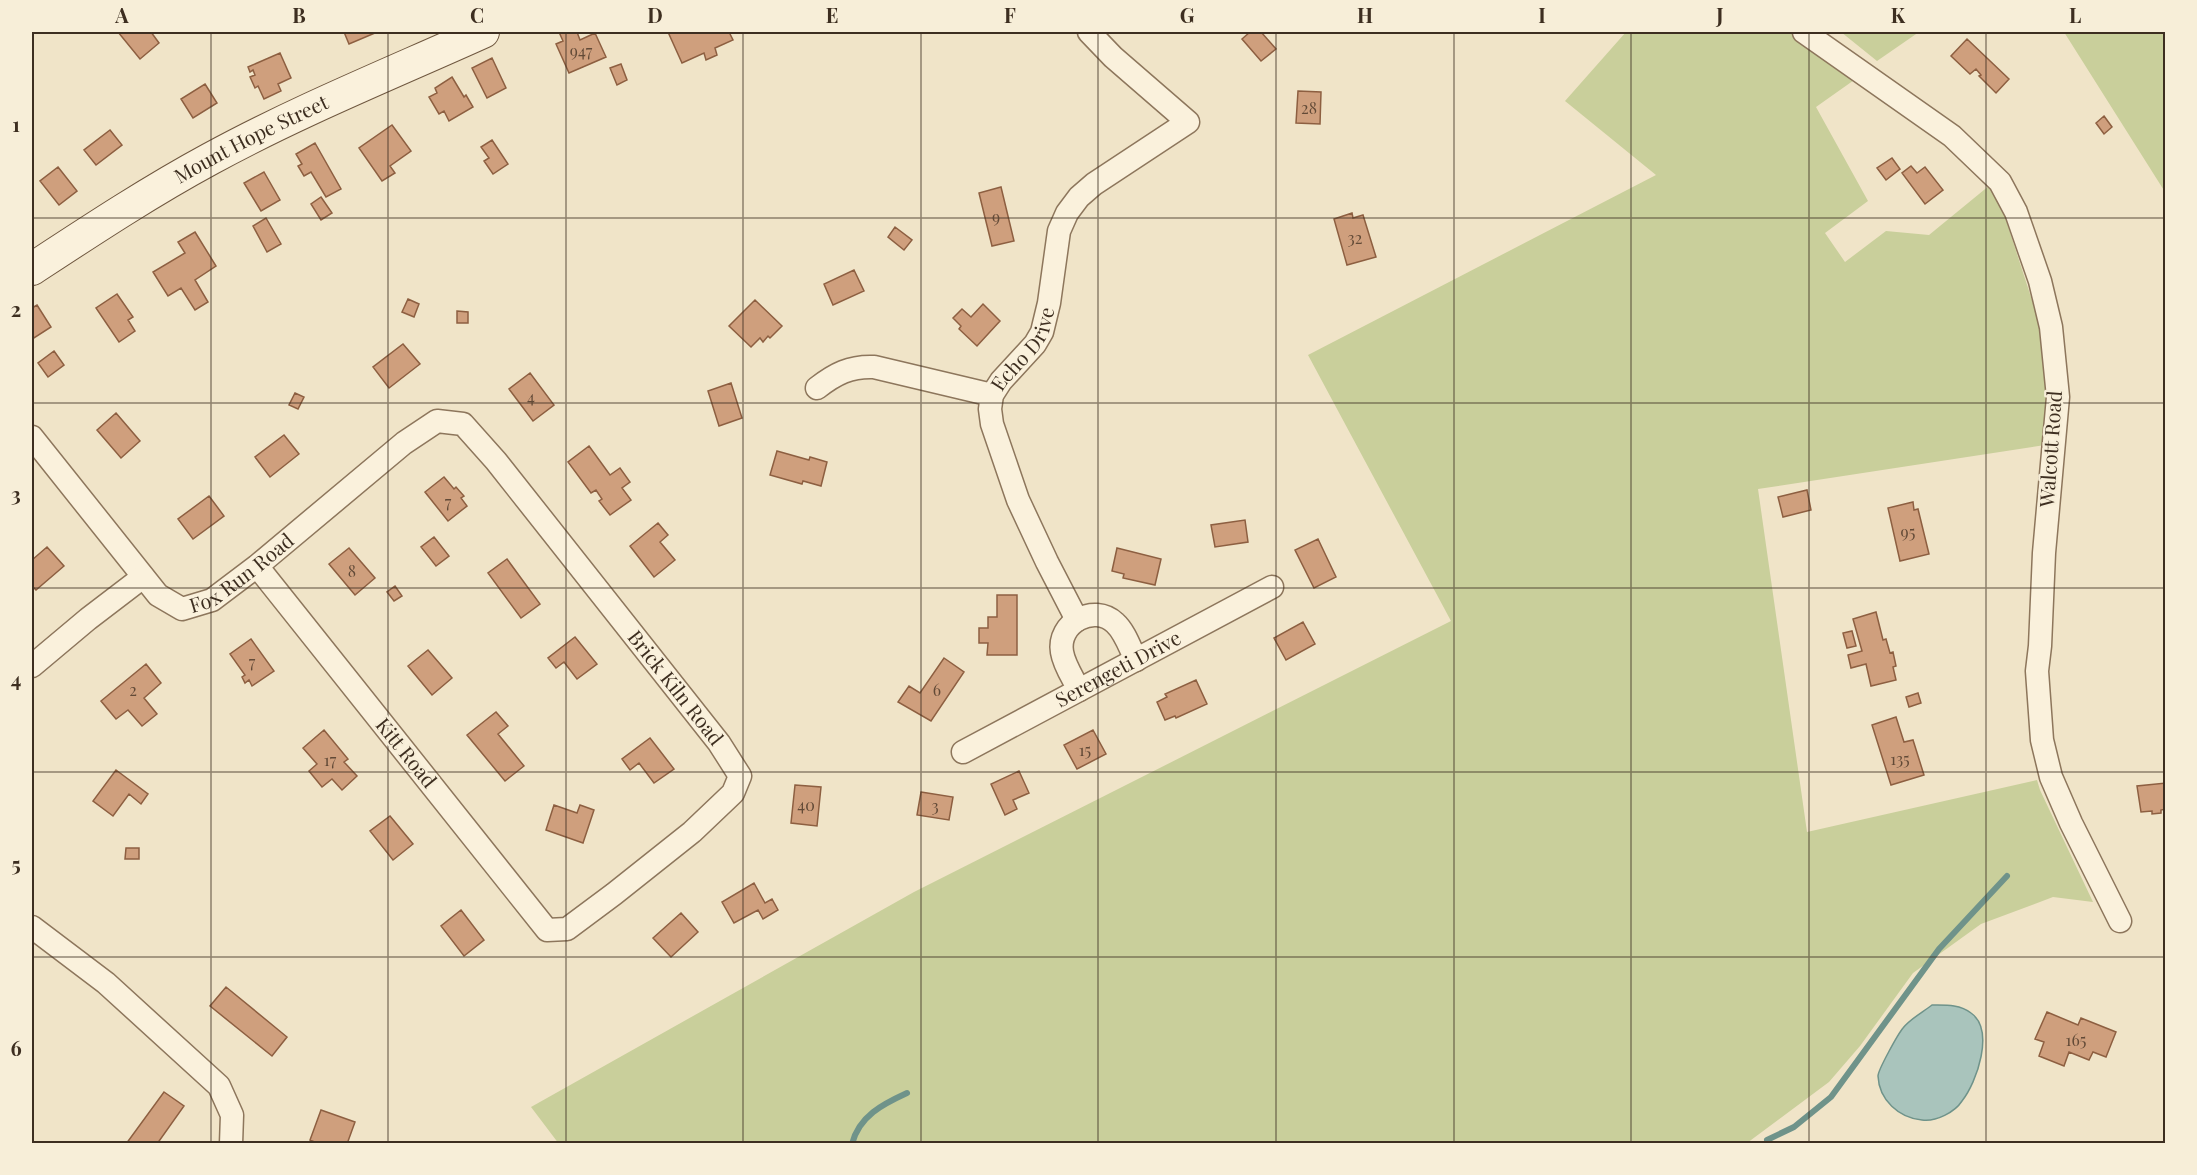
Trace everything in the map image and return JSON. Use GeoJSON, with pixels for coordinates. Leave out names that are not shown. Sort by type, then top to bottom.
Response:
{"type":"FeatureCollection","features":[{"type":"Feature","properties":{"kind":"street","name":"Mount Hope Street"},"geometry":{"type":"LineString","coordinates":[[32,269],[147,194],[211,158],[483,32]]}},
{"type":"Feature","properties":{"kind":"street","name":"Echo Drive"},"geometry":{"type":"LineString","coordinates":[[1077,620],[1018,500],[992,424],[990,409],[992,395],[1001,381],[1035,344],[1042,332],[1049,303],[1059,231],[1067,213],[1079,197],[1094,184],[1188,122],[1113,57],[1089,32]]}},
{"type":"Feature","properties":{"kind":"street","name":"Walcott Road"},"geometry":{"type":"LineString","coordinates":[[1804,32],[1952,136],[2000,182],[2016,212],[2040,281],[2051,327],[2058,397],[2045,541],[2037,670],[2042,740],[2051,777],[2071,823],[2120,921]]}},
{"type":"Feature","properties":{"kind":"street"},"geometry":{"type":"LineString","coordinates":[[817,388],[846,370],[867,367],[992,395]]}},
{"type":"Feature","properties":{"kind":"street","name":"Fox Run Road"},"geometry":{"type":"LineString","coordinates":[[32,437],[158,595],[182,609],[212,600],[257,566],[404,443],[437,421],[451,422]]}},
{"type":"Feature","properties":{"kind":"street","name":"Brick Kiln Road"},"geometry":{"type":"LineString","coordinates":[[451,422],[464,424],[496,461],[720,743],[740,776],[733,793],[692,832],[567,930],[560,930]]}},
{"type":"Feature","properties":{"kind":"street","name":"Kitt Road"},"geometry":{"type":"LineString","coordinates":[[257,566],[547,930],[560,930]]}},
{"type":"Feature","properties":{"kind":"street"},"geometry":{"type":"LineString","coordinates":[[32,666],[143,577]]}},
{"type":"Feature","properties":{"kind":"street","name":"Serengeti Drive"},"geometry":{"type":"LineString","coordinates":[[963,752],[1272,587]]}},
{"type":"Feature","properties":{"kind":"street"},"geometry":{"type":"LineString","coordinates":[[1079,690],[1062,654],[1061,644],[1064,633],[1077,620],[1093,615],[1105,617],[1115,623],[1136,660]]}},
{"type":"Feature","properties":{"kind":"street"},"geometry":{"type":"LineString","coordinates":[[32,927],[106,983],[219,1086],[231,1115],[231,1143]]}},
{"type":"Feature","properties":{"kind":"green space"},"geometry":{"type":"Polygon","coordinates":[[[1626,32],[1791,32],[1857,78],[1816,107],[1868,201],[1825,233],[1845,262],[1886,231],[1929,235],[1990,185],[1997,192],[2038,319],[2048,373],[2045,445],[1758,489],[1807,832],[2037,780],[2093,902],[2053,897],[1981,924],[1913,973],[1860,1046],[1829,1082],[1747,1143],[559,1144],[531,1107],[914,892],[1451,621],[1308,355],[1656,175],[1565,101],[1626,32]]]}},
{"type":"Feature","properties":{"kind":"green space"},"geometry":{"type":"Polygon","coordinates":[[[1841,32],[1919,32],[1877,61],[1841,32]]]}},
{"type":"Feature","properties":{"kind":"green space"},"geometry":{"type":"Polygon","coordinates":[[[2064,32],[2165,32],[2165,192],[2064,32]]]}},
{"type":"Feature","properties":{"kind":"water"},"geometry":{"type":"Polygon","coordinates":[[[1932,1005],[1947,1005],[1967,1010],[1978,1021],[1983,1043],[1973,1082],[1959,1105],[1939,1118],[1922,1120],[1898,1112],[1886,1100],[1879,1085],[1878,1076],[1903,1028],[1932,1005]]]}},
{"type":"Feature","properties":{"kind":"building"},"geometry":{"type":"Polygon","coordinates":[[[118,32],[151,32],[159,43],[140,59],[118,32]]]}},
{"type":"Feature","properties":{"kind":"building"},"geometry":{"type":"Polygon","coordinates":[[[344,32],[374,32],[375,33],[349,44],[344,32]]]}},
{"type":"Feature","properties":{"kind":"building"},"geometry":{"type":"Polygon","coordinates":[[[559,32],[577,32],[580,40],[595,33],[606,57],[569,73],[556,44],[563,41],[559,32]]]}},
{"type":"Feature","properties":{"kind":"building"},"geometry":{"type":"Polygon","coordinates":[[[668,32],[729,32],[733,40],[715,48],[717,55],[706,60],[704,53],[682,63],[668,32]]]}},
{"type":"Feature","properties":{"kind":"building"},"geometry":{"type":"Polygon","coordinates":[[[1250,32],[1261,32],[1276,49],[1261,61],[1242,39],[1250,32]]]}},
{"type":"Feature","properties":{"kind":"building"},"geometry":{"type":"Polygon","coordinates":[[[1967,39],[2009,79],[1996,93],[1979,76],[1981,75],[1976,69],[1970,74],[1951,56],[1967,39]]]}},
{"type":"Feature","properties":{"kind":"building"},"geometry":{"type":"Polygon","coordinates":[[[280,53],[291,78],[278,84],[281,91],[264,99],[258,86],[255,88],[250,77],[255,75],[253,70],[250,72],[248,67],[280,53]]]}},
{"type":"Feature","properties":{"kind":"building"},"geometry":{"type":"Polygon","coordinates":[[[492,58],[506,88],[487,98],[472,68],[492,58]]]}},
{"type":"Feature","properties":{"kind":"building"},"geometry":{"type":"Polygon","coordinates":[[[621,64],[627,80],[617,85],[610,68],[621,64]]]}},
{"type":"Feature","properties":{"kind":"building"},"geometry":{"type":"Polygon","coordinates":[[[452,77],[473,107],[449,121],[444,111],[439,114],[429,97],[437,93],[435,88],[452,77]]]}},
{"type":"Feature","properties":{"kind":"building"},"geometry":{"type":"Polygon","coordinates":[[[205,84],[217,103],[193,118],[181,99],[205,84]]]}},
{"type":"Feature","properties":{"kind":"building"},"geometry":{"type":"Polygon","coordinates":[[[1298,91],[1321,92],[1320,124],[1296,123],[1298,91]]]}},
{"type":"Feature","properties":{"kind":"building"},"geometry":{"type":"Polygon","coordinates":[[[2104,116],[2112,127],[2104,134],[2096,123],[2104,116]]]}},
{"type":"Feature","properties":{"kind":"building"},"geometry":{"type":"Polygon","coordinates":[[[392,125],[411,151],[390,166],[395,173],[382,181],[359,148],[392,125]]]}},
{"type":"Feature","properties":{"kind":"building"},"geometry":{"type":"Polygon","coordinates":[[[110,130],[122,145],[96,165],[84,150],[110,130]]]}},
{"type":"Feature","properties":{"kind":"building"},"geometry":{"type":"Polygon","coordinates":[[[492,140],[508,164],[493,174],[484,161],[489,158],[481,147],[492,140]]]}},
{"type":"Feature","properties":{"kind":"building"},"geometry":{"type":"Polygon","coordinates":[[[315,143],[341,189],[326,197],[311,172],[304,176],[298,166],[302,164],[296,154],[315,143]]]}},
{"type":"Feature","properties":{"kind":"building"},"geometry":{"type":"Polygon","coordinates":[[[1892,158],[1900,169],[1886,180],[1877,168],[1892,158]]]}},
{"type":"Feature","properties":{"kind":"building"},"geometry":{"type":"Polygon","coordinates":[[[1911,166],[1917,173],[1925,167],[1943,190],[1925,204],[1902,173],[1911,166]]]}},
{"type":"Feature","properties":{"kind":"building"},"geometry":{"type":"Polygon","coordinates":[[[58,167],[77,191],[59,205],[40,181],[58,167]]]}},
{"type":"Feature","properties":{"kind":"building"},"geometry":{"type":"Polygon","coordinates":[[[264,172],[280,200],[261,211],[244,183],[264,172]]]}},
{"type":"Feature","properties":{"kind":"building"},"geometry":{"type":"Polygon","coordinates":[[[1001,187],[1014,241],[992,246],[979,193],[1001,187]]]}},
{"type":"Feature","properties":{"kind":"building"},"geometry":{"type":"Polygon","coordinates":[[[321,197],[332,213],[321,220],[311,204],[321,197]]]}},
{"type":"Feature","properties":{"kind":"building"},"geometry":{"type":"Polygon","coordinates":[[[1352,213],[1353,218],[1363,215],[1376,257],[1347,265],[1334,219],[1352,213]]]}},
{"type":"Feature","properties":{"kind":"building"},"geometry":{"type":"Polygon","coordinates":[[[266,218],[281,244],[267,252],[253,226],[266,218]]]}},
{"type":"Feature","properties":{"kind":"building"},"geometry":{"type":"Polygon","coordinates":[[[895,227],[912,240],[904,250],[888,237],[895,227]]]}},
{"type":"Feature","properties":{"kind":"building"},"geometry":{"type":"Polygon","coordinates":[[[195,232],[216,266],[195,280],[208,302],[195,310],[181,288],[168,296],[153,272],[185,253],[178,242],[195,232]]]}},
{"type":"Feature","properties":{"kind":"building"},"geometry":{"type":"Polygon","coordinates":[[[854,270],[864,291],[833,305],[824,284],[854,270]]]}},
{"type":"Feature","properties":{"kind":"building"},"geometry":{"type":"Polygon","coordinates":[[[117,294],[133,317],[128,320],[135,331],[119,342],[96,308],[117,294]]]}},
{"type":"Feature","properties":{"kind":"building"},"geometry":{"type":"Polygon","coordinates":[[[408,299],[419,304],[414,317],[402,312],[408,299]]]}},
{"type":"Feature","properties":{"kind":"building"},"geometry":{"type":"Polygon","coordinates":[[[755,300],[782,326],[770,338],[768,336],[763,342],[760,338],[751,347],[729,326],[755,300]]]}},
{"type":"Feature","properties":{"kind":"building"},"geometry":{"type":"Polygon","coordinates":[[[983,304],[1000,321],[977,346],[959,329],[961,326],[953,318],[962,309],[971,317],[983,304]]]}},
{"type":"Feature","properties":{"kind":"building"},"geometry":{"type":"Polygon","coordinates":[[[37,305],[51,327],[34,338],[32,308],[37,305]]]}},
{"type":"Feature","properties":{"kind":"building"},"geometry":{"type":"Polygon","coordinates":[[[457,311],[468,312],[468,323],[457,323],[457,311]]]}},
{"type":"Feature","properties":{"kind":"building"},"geometry":{"type":"Polygon","coordinates":[[[403,344],[420,364],[389,388],[373,367],[403,344]]]}},
{"type":"Feature","properties":{"kind":"building"},"geometry":{"type":"Polygon","coordinates":[[[54,351],[64,365],[48,377],[38,363],[54,351]]]}},
{"type":"Feature","properties":{"kind":"building"},"geometry":{"type":"Polygon","coordinates":[[[530,373],[554,405],[533,421],[509,389],[530,373]]]}},
{"type":"Feature","properties":{"kind":"building"},"geometry":{"type":"Polygon","coordinates":[[[731,383],[742,418],[719,426],[708,391],[731,383]]]}},
{"type":"Feature","properties":{"kind":"building"},"geometry":{"type":"Polygon","coordinates":[[[295,393],[304,397],[298,409],[289,405],[295,393]]]}},
{"type":"Feature","properties":{"kind":"building"},"geometry":{"type":"Polygon","coordinates":[[[116,413],[140,441],[121,458],[97,430],[116,413]]]}},
{"type":"Feature","properties":{"kind":"building"},"geometry":{"type":"Polygon","coordinates":[[[284,435],[299,454],[270,477],[255,457],[284,435]]]}},
{"type":"Feature","properties":{"kind":"building"},"geometry":{"type":"Polygon","coordinates":[[[589,446],[610,475],[620,468],[630,482],[622,488],[631,500],[610,515],[599,501],[602,499],[596,490],[591,493],[568,462],[589,446]]]}},
{"type":"Feature","properties":{"kind":"building"},"geometry":{"type":"Polygon","coordinates":[[[777,451],[809,460],[810,457],[827,462],[821,486],[803,481],[802,484],[770,475],[777,451]]]}},
{"type":"Feature","properties":{"kind":"building"},"geometry":{"type":"Polygon","coordinates":[[[444,477],[454,489],[456,487],[464,496],[461,498],[467,506],[448,521],[425,492],[444,477]]]}},
{"type":"Feature","properties":{"kind":"building"},"geometry":{"type":"Polygon","coordinates":[[[1807,490],[1811,510],[1783,517],[1778,497],[1807,490]]]}},
{"type":"Feature","properties":{"kind":"building"},"geometry":{"type":"Polygon","coordinates":[[[209,496],[224,516],[193,539],[178,519],[209,496]]]}},
{"type":"Feature","properties":{"kind":"building"},"geometry":{"type":"Polygon","coordinates":[[[1913,502],[1914,510],[1918,509],[1929,554],[1900,561],[1888,508],[1913,502]]]}},
{"type":"Feature","properties":{"kind":"building"},"geometry":{"type":"Polygon","coordinates":[[[1245,520],[1248,542],[1215,547],[1211,525],[1245,520]]]}},
{"type":"Feature","properties":{"kind":"building"},"geometry":{"type":"Polygon","coordinates":[[[658,523],[668,535],[660,542],[675,560],[654,577],[630,546],[658,523]]]}},
{"type":"Feature","properties":{"kind":"building"},"geometry":{"type":"Polygon","coordinates":[[[434,537],[449,556],[436,566],[421,547],[434,537]]]}},
{"type":"Feature","properties":{"kind":"building"},"geometry":{"type":"Polygon","coordinates":[[[1318,539],[1336,577],[1314,588],[1295,550],[1318,539]]]}},
{"type":"Feature","properties":{"kind":"building"},"geometry":{"type":"Polygon","coordinates":[[[47,547],[64,566],[36,590],[32,586],[32,560],[47,547]]]}},
{"type":"Feature","properties":{"kind":"building"},"geometry":{"type":"Polygon","coordinates":[[[349,548],[375,578],[355,595],[329,564],[349,548]]]}},
{"type":"Feature","properties":{"kind":"building"},"geometry":{"type":"Polygon","coordinates":[[[1117,548],[1161,559],[1155,585],[1123,578],[1124,574],[1112,571],[1117,548]]]}},
{"type":"Feature","properties":{"kind":"building"},"geometry":{"type":"Polygon","coordinates":[[[507,559],[540,604],[521,618],[488,573],[507,559]]]}},
{"type":"Feature","properties":{"kind":"building"},"geometry":{"type":"Polygon","coordinates":[[[395,586],[402,596],[394,601],[387,592],[395,586]]]}},
{"type":"Feature","properties":{"kind":"building"},"geometry":{"type":"Polygon","coordinates":[[[997,595],[1017,595],[1017,655],[987,655],[988,643],[979,643],[979,628],[988,628],[988,617],[997,617],[997,595]]]}},
{"type":"Feature","properties":{"kind":"building"},"geometry":{"type":"Polygon","coordinates":[[[1876,612],[1883,640],[1886,639],[1890,653],[1893,652],[1896,680],[1871,686],[1866,664],[1851,668],[1848,655],[1862,651],[1853,619],[1876,612]]]}},
{"type":"Feature","properties":{"kind":"building"},"geometry":{"type":"Polygon","coordinates":[[[1303,622],[1315,644],[1286,660],[1274,638],[1303,622]]]}},
{"type":"Feature","properties":{"kind":"building"},"geometry":{"type":"Polygon","coordinates":[[[1852,631],[1856,646],[1847,648],[1843,633],[1852,631]]]}},
{"type":"Feature","properties":{"kind":"building"},"geometry":{"type":"Polygon","coordinates":[[[575,637],[597,664],[577,679],[564,662],[556,668],[548,658],[575,637]]]}},
{"type":"Feature","properties":{"kind":"building"},"geometry":{"type":"Polygon","coordinates":[[[251,639],[274,671],[252,686],[249,680],[245,683],[242,677],[245,675],[230,654],[251,639]]]}},
{"type":"Feature","properties":{"kind":"building"},"geometry":{"type":"Polygon","coordinates":[[[428,650],[452,678],[432,695],[408,666],[428,650]]]}},
{"type":"Feature","properties":{"kind":"building"},"geometry":{"type":"Polygon","coordinates":[[[944,658],[964,672],[931,721],[898,702],[909,686],[920,693],[944,658]]]}},
{"type":"Feature","properties":{"kind":"building"},"geometry":{"type":"Polygon","coordinates":[[[146,664],[161,683],[144,698],[157,714],[142,726],[128,710],[116,719],[101,701],[146,664]]]}},
{"type":"Feature","properties":{"kind":"building"},"geometry":{"type":"Polygon","coordinates":[[[1196,680],[1207,704],[1176,718],[1175,716],[1165,720],[1157,702],[1167,697],[1165,694],[1196,680]]]}},
{"type":"Feature","properties":{"kind":"building"},"geometry":{"type":"Polygon","coordinates":[[[1918,693],[1921,703],[1909,707],[1906,697],[1918,693]]]}},
{"type":"Feature","properties":{"kind":"building"},"geometry":{"type":"Polygon","coordinates":[[[496,712],[508,726],[498,734],[524,766],[505,781],[467,735],[496,712]]]}},
{"type":"Feature","properties":{"kind":"building"},"geometry":{"type":"Polygon","coordinates":[[[1896,717],[1904,742],[1913,740],[1924,775],[1891,785],[1872,725],[1896,717]]]}},
{"type":"Feature","properties":{"kind":"building"},"geometry":{"type":"Polygon","coordinates":[[[324,730],[348,759],[344,762],[357,776],[342,790],[332,779],[322,787],[309,771],[317,764],[303,748],[324,730]]]}},
{"type":"Feature","properties":{"kind":"building"},"geometry":{"type":"Polygon","coordinates":[[[1093,730],[1106,754],[1077,769],[1064,745],[1093,730]]]}},
{"type":"Feature","properties":{"kind":"building"},"geometry":{"type":"Polygon","coordinates":[[[650,738],[674,769],[654,783],[639,763],[630,770],[622,759],[650,738]]]}},
{"type":"Feature","properties":{"kind":"building"},"geometry":{"type":"Polygon","coordinates":[[[116,770],[148,794],[141,804],[129,794],[113,816],[93,801],[116,770]]]}},
{"type":"Feature","properties":{"kind":"building"},"geometry":{"type":"Polygon","coordinates":[[[1019,771],[1029,793],[1013,800],[1017,809],[1005,815],[991,784],[1019,771]]]}},
{"type":"Feature","properties":{"kind":"building"},"geometry":{"type":"Polygon","coordinates":[[[2166,783],[2166,809],[2161,810],[2161,813],[2141,812],[2137,786],[2166,783]]]}},
{"type":"Feature","properties":{"kind":"building"},"geometry":{"type":"Polygon","coordinates":[[[795,785],[821,787],[817,826],[791,823],[795,785]]]}},
{"type":"Feature","properties":{"kind":"building"},"geometry":{"type":"Polygon","coordinates":[[[921,792],[953,797],[949,820],[917,815],[921,792]]]}},
{"type":"Feature","properties":{"kind":"building"},"geometry":{"type":"Polygon","coordinates":[[[554,805],[577,813],[580,805],[594,810],[583,843],[546,830],[554,805]]]}},
{"type":"Feature","properties":{"kind":"building"},"geometry":{"type":"Polygon","coordinates":[[[390,816],[413,844],[393,860],[370,831],[390,816]]]}},
{"type":"Feature","properties":{"kind":"building"},"geometry":{"type":"Polygon","coordinates":[[[126,848],[139,848],[139,859],[125,859],[126,848]]]}},
{"type":"Feature","properties":{"kind":"building"},"geometry":{"type":"Polygon","coordinates":[[[754,883],[765,903],[772,899],[778,910],[763,919],[758,910],[734,923],[722,902],[754,883]]]}},
{"type":"Feature","properties":{"kind":"building"},"geometry":{"type":"Polygon","coordinates":[[[461,910],[484,940],[464,956],[441,926],[461,910]]]}},
{"type":"Feature","properties":{"kind":"building"},"geometry":{"type":"Polygon","coordinates":[[[681,913],[698,932],[671,957],[653,938],[681,913]]]}},
{"type":"Feature","properties":{"kind":"building"},"geometry":{"type":"Polygon","coordinates":[[[226,987],[287,1037],[272,1056],[210,1006],[226,987]]]}},
{"type":"Feature","properties":{"kind":"building"},"geometry":{"type":"Polygon","coordinates":[[[2047,1012],[2078,1025],[2081,1018],[2116,1032],[2106,1057],[2093,1052],[2089,1060],[2069,1052],[2064,1066],[2039,1056],[2044,1042],[2035,1039],[2047,1012]]]}},
{"type":"Feature","properties":{"kind":"building"},"geometry":{"type":"Polygon","coordinates":[[[164,1092],[184,1106],[157,1144],[126,1144],[164,1092]]]}},
{"type":"Feature","properties":{"kind":"building"},"geometry":{"type":"Polygon","coordinates":[[[321,1110],[355,1122],[347,1144],[319,1144],[310,1140],[321,1110]]]}},
{"type":"Feature","properties":{"kind":"waterway"},"geometry":{"type":"LineString","coordinates":[[1767,1140],[1794,1127],[1831,1097],[1939,949],[2007,876]]}},
{"type":"Feature","properties":{"kind":"waterway"},"geometry":{"type":"LineString","coordinates":[[852,1144],[855,1134],[866,1118],[907,1093]]}}]}
